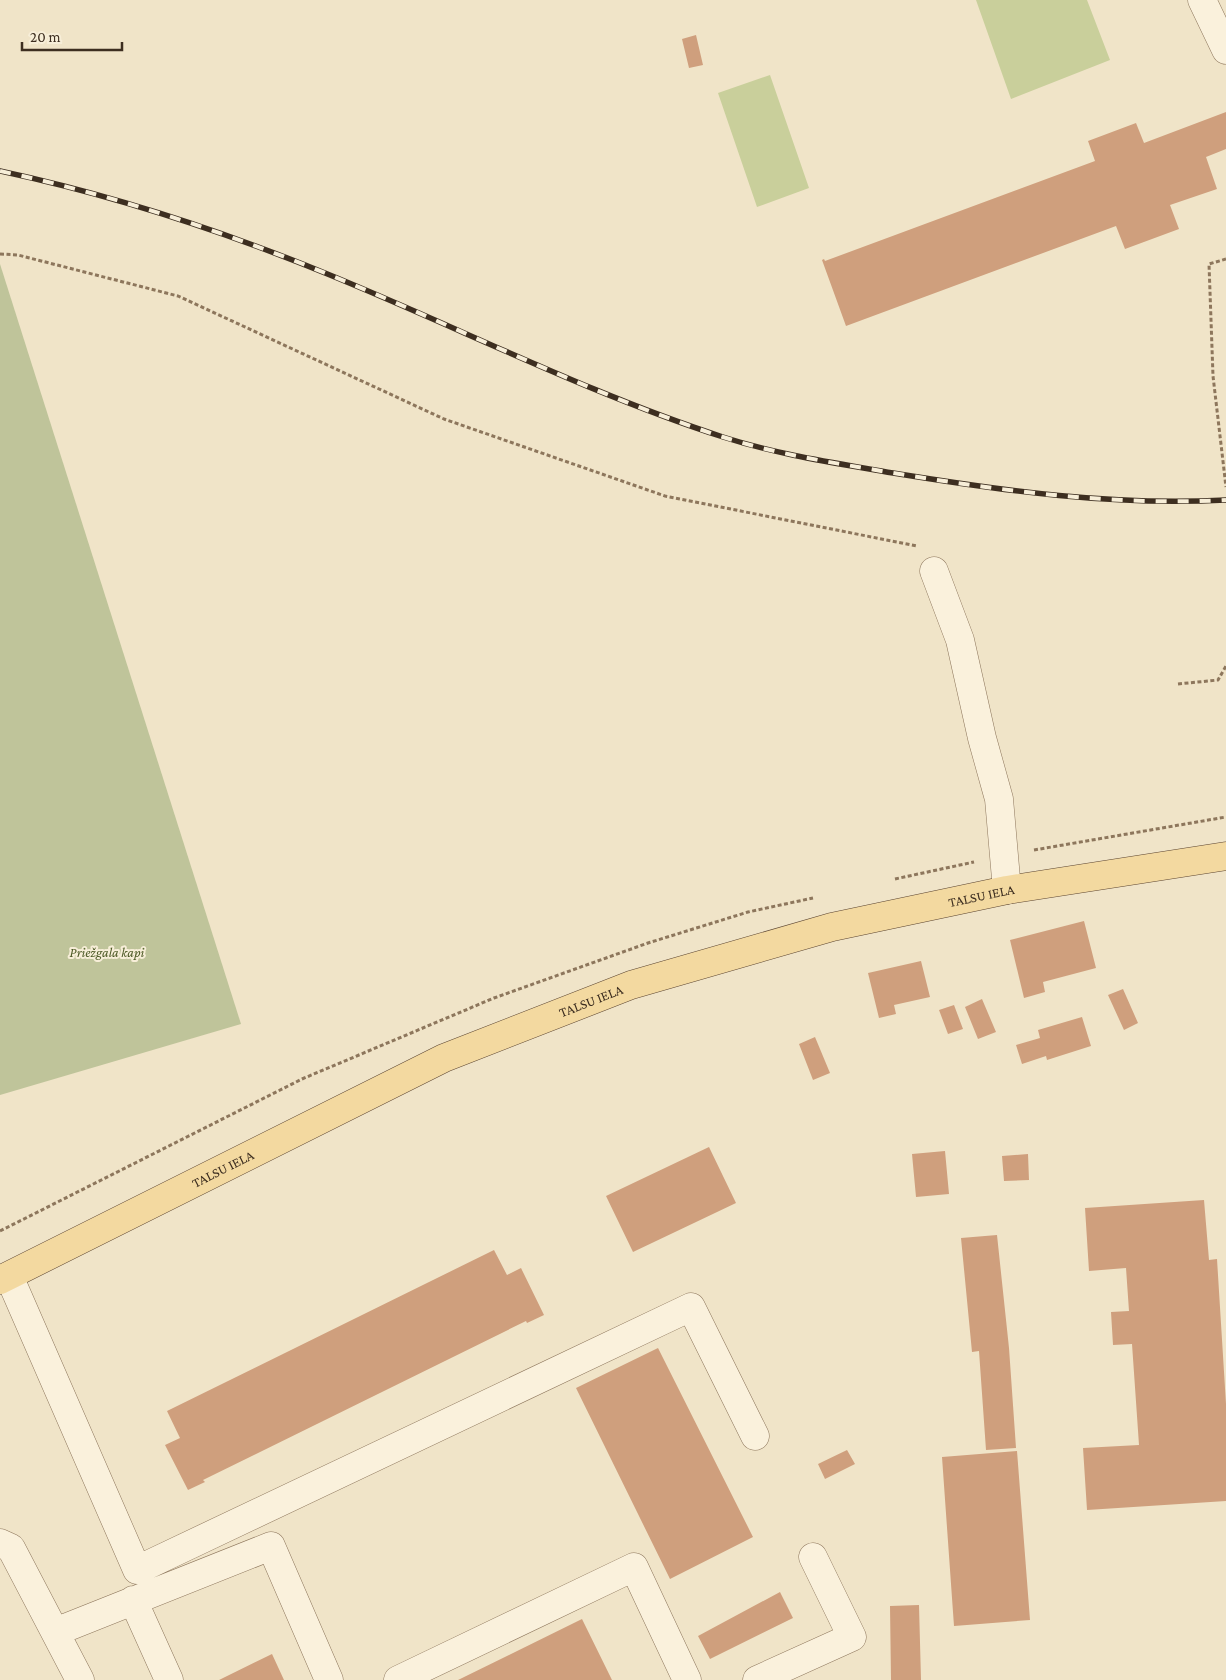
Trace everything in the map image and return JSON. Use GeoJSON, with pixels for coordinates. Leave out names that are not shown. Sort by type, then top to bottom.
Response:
{"type":"FeatureCollection","features":[{"type":"Feature","properties":{"kind":"main road","name":"TALSU IELA"},"geometry":{"type":"LineString","coordinates":[[4,1278],[444,1058],[631,986],[832,927],[1007,890],[1226,856]]}},
{"type":"Feature","properties":{"kind":"lane"},"geometry":{"type":"LineString","coordinates":[[1202,0],[1226,50]]}},
{"type":"Feature","properties":{"kind":"lane"},"geometry":{"type":"LineString","coordinates":[[934,571],[960,640],[982,738],[999,798],[1007,890]]}},
{"type":"Feature","properties":{"kind":"lane"},"geometry":{"type":"LineString","coordinates":[[4,1278],[137,1570],[691,1307],[755,1436]]}},
{"type":"Feature","properties":{"kind":"lane"},"geometry":{"type":"LineString","coordinates":[[0,1543],[11,1548],[80,1680]]}},
{"type":"Feature","properties":{"kind":"lane"},"geometry":{"type":"LineString","coordinates":[[55,1632],[271,1546],[329,1680]]}},
{"type":"Feature","properties":{"kind":"lane"},"geometry":{"type":"LineString","coordinates":[[757,1680],[852,1637],[813,1557]]}},
{"type":"Feature","properties":{"kind":"lane"},"geometry":{"type":"LineString","coordinates":[[398,1680],[634,1567],[686,1680]]}},
{"type":"Feature","properties":{"kind":"lane"},"geometry":{"type":"LineString","coordinates":[[133,1600],[169,1680]]}},
{"type":"Feature","properties":{"kind":"path"},"geometry":{"type":"LineString","coordinates":[[0,254],[18,256],[178,296],[444,419],[665,496],[925,547],[934,571]]}},
{"type":"Feature","properties":{"kind":"path"},"geometry":{"type":"LineString","coordinates":[[1226,259],[1209,264],[1213,376],[1226,488]]}},
{"type":"Feature","properties":{"kind":"path"},"geometry":{"type":"LineString","coordinates":[[1178,684],[1218,680],[1226,666]]}},
{"type":"Feature","properties":{"kind":"green space"},"geometry":{"type":"Polygon","coordinates":[[[976,0],[1087,0],[1110,60],[1011,99],[976,0]]]}},
{"type":"Feature","properties":{"kind":"green space"},"geometry":{"type":"Polygon","coordinates":[[[770,75],[809,188],[757,207],[718,93],[770,75]]]}},
{"type":"Feature","properties":{"kind":"green space","name":"Priežgala kapi"},"geometry":{"type":"Polygon","coordinates":[[[0,264],[241,1024],[0,1095],[0,264]]]}},
{"type":"Feature","properties":{"kind":"building"},"geometry":{"type":"Polygon","coordinates":[[[696,35],[703,65],[689,68],[682,39],[696,35]]]}},
{"type":"Feature","properties":{"kind":"building"},"geometry":{"type":"Polygon","coordinates":[[[1226,112],[1226,149],[1206,157],[1217,189],[1170,205],[1179,229],[1125,249],[1116,226],[846,326],[822,260],[824,259],[825,261],[1095,161],[1088,141],[1136,123],[1144,143],[1226,112]]]}},
{"type":"Feature","properties":{"kind":"building"},"geometry":{"type":"Polygon","coordinates":[[[1084,921],[1096,968],[1043,982],[1045,992],[1024,998],[1010,940],[1084,921]]]}},
{"type":"Feature","properties":{"kind":"building"},"geometry":{"type":"Polygon","coordinates":[[[921,961],[930,997],[894,1005],[896,1014],[879,1018],[868,973],[921,961]]]}},
{"type":"Feature","properties":{"kind":"building"},"geometry":{"type":"Polygon","coordinates":[[[1123,989],[1138,1023],[1124,1030],[1108,995],[1123,989]]]}},
{"type":"Feature","properties":{"kind":"building"},"geometry":{"type":"Polygon","coordinates":[[[982,999],[996,1032],[978,1039],[965,1007],[982,999]]]}},
{"type":"Feature","properties":{"kind":"building"},"geometry":{"type":"Polygon","coordinates":[[[954,1005],[963,1029],[948,1034],[939,1010],[954,1005]]]}},
{"type":"Feature","properties":{"kind":"building"},"geometry":{"type":"Polygon","coordinates":[[[1082,1017],[1091,1046],[1047,1060],[1046,1056],[1022,1064],[1016,1045],[1040,1038],[1038,1030],[1082,1017]]]}},
{"type":"Feature","properties":{"kind":"building"},"geometry":{"type":"Polygon","coordinates":[[[815,1037],[830,1073],[813,1080],[799,1044],[815,1037]]]}},
{"type":"Feature","properties":{"kind":"building"},"geometry":{"type":"Polygon","coordinates":[[[709,1147],[736,1203],[633,1252],[606,1196],[709,1147]]]}},
{"type":"Feature","properties":{"kind":"building"},"geometry":{"type":"Polygon","coordinates":[[[945,1151],[949,1194],[916,1197],[912,1154],[945,1151]]]}},
{"type":"Feature","properties":{"kind":"building"},"geometry":{"type":"Polygon","coordinates":[[[1028,1154],[1029,1180],[1004,1181],[1002,1156],[1028,1154]]]}},
{"type":"Feature","properties":{"kind":"building"},"geometry":{"type":"Polygon","coordinates":[[[1204,1200],[1209,1260],[1217,1259],[1226,1404],[1226,1501],[1087,1510],[1083,1448],[1139,1445],[1132,1344],[1113,1345],[1111,1312],[1129,1311],[1126,1268],[1089,1271],[1085,1208],[1204,1200]]]}},
{"type":"Feature","properties":{"kind":"building"},"geometry":{"type":"Polygon","coordinates":[[[997,1235],[1009,1348],[1016,1448],[986,1450],[979,1351],[972,1352],[961,1238],[997,1235]]]}},
{"type":"Feature","properties":{"kind":"building"},"geometry":{"type":"Polygon","coordinates":[[[494,1250],[507,1275],[521,1268],[544,1315],[527,1323],[526,1321],[203,1480],[205,1482],[188,1490],[165,1445],[180,1438],[167,1411],[494,1250]]]}},
{"type":"Feature","properties":{"kind":"building"},"geometry":{"type":"Polygon","coordinates":[[[658,1348],[753,1537],[670,1579],[576,1388],[658,1348]]]}},
{"type":"Feature","properties":{"kind":"building"},"geometry":{"type":"Polygon","coordinates":[[[847,1450],[855,1464],[825,1479],[818,1464],[847,1450]]]}},
{"type":"Feature","properties":{"kind":"building"},"geometry":{"type":"Polygon","coordinates":[[[1017,1451],[1030,1620],[954,1626],[942,1457],[1017,1451]]]}},
{"type":"Feature","properties":{"kind":"building"},"geometry":{"type":"Polygon","coordinates":[[[780,1592],[793,1618],[710,1659],[698,1636],[780,1592]]]}},
{"type":"Feature","properties":{"kind":"building"},"geometry":{"type":"Polygon","coordinates":[[[919,1605],[921,1680],[891,1680],[890,1606],[919,1605]]]}},
{"type":"Feature","properties":{"kind":"building"},"geometry":{"type":"Polygon","coordinates":[[[582,1619],[612,1680],[458,1680],[582,1619]]]}},
{"type":"Feature","properties":{"kind":"building"},"geometry":{"type":"Polygon","coordinates":[[[272,1654],[284,1680],[219,1680],[272,1654]]]}},
{"type":"Feature","properties":{"kind":"railway"},"geometry":{"type":"LineString","coordinates":[[0,171],[124,202],[246,242],[375,294],[572,380],[672,420],[744,443],[786,454],[850,466],[935,480],[1059,496],[1142,501],[1226,500]]}}]}
